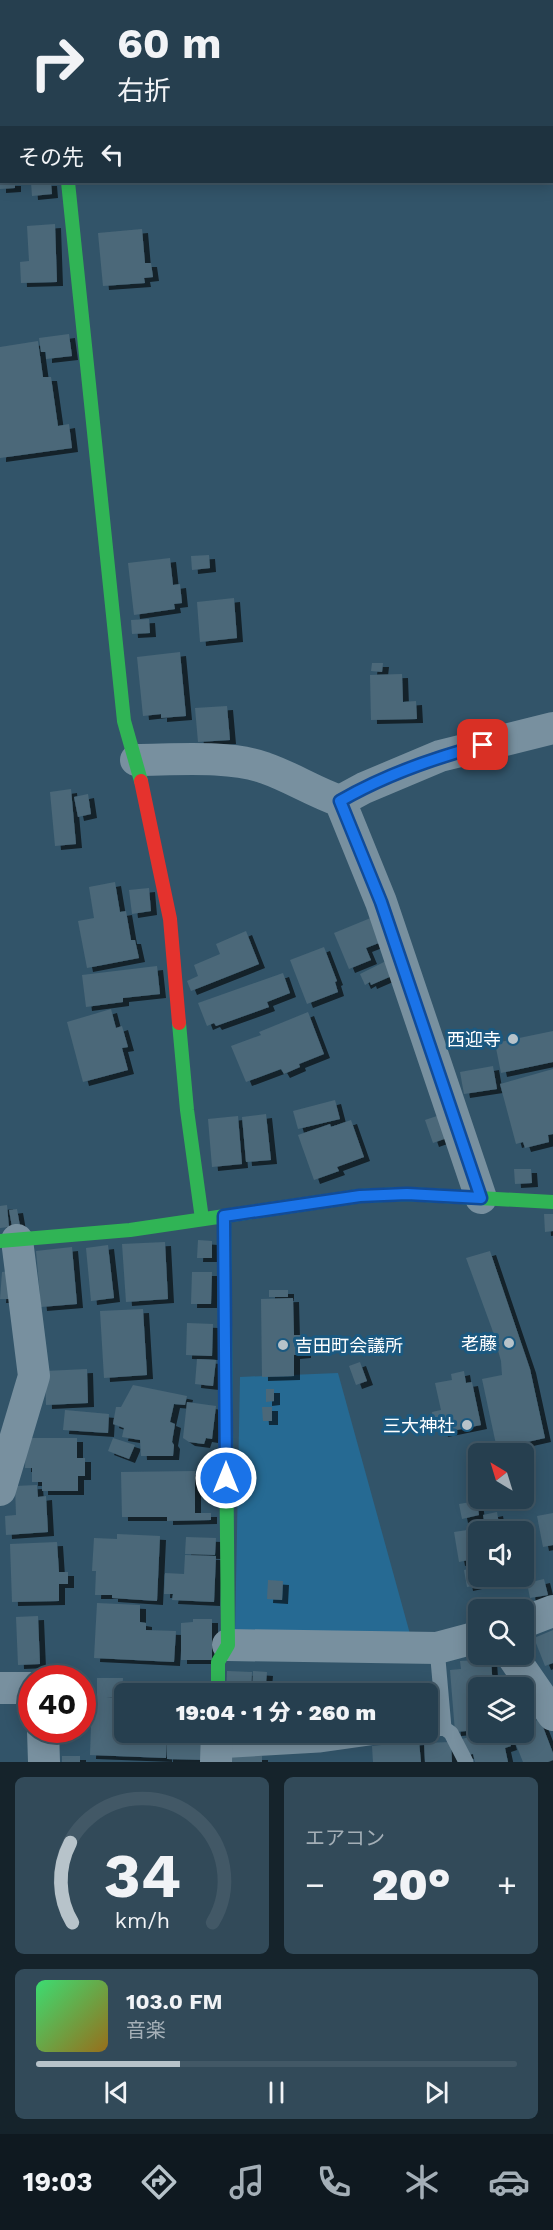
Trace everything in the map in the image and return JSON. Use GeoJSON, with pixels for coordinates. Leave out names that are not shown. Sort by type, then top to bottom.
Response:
{"type":"FeatureCollection","features":[{"type":"Feature","properties":{"kind":"street"},"geometry":{"type":"LineString","coordinates":[[68,183],[124,721],[136,760],[156,845],[170,919],[187,1110],[202,1219]]}},
{"type":"Feature","properties":{"kind":"street"},"geometry":{"type":"LineString","coordinates":[[340,801],[364,788],[440,756],[553,728]]}},
{"type":"Feature","properties":{"kind":"street"},"geometry":{"type":"LineString","coordinates":[[136,760],[227,761],[264,767],[315,792],[340,801],[381,902],[481,1198]]}},
{"type":"Feature","properties":{"kind":"street"},"geometry":{"type":"LineString","coordinates":[[0,1490],[34,1376],[9,1241],[130,1230],[360,1196],[407,1194],[553,1202]]}},
{"type":"Feature","properties":{"kind":"street"},"geometry":{"type":"LineString","coordinates":[[218,1683],[218,1662],[228,1645],[224,1216]]}},
{"type":"Feature","properties":{"kind":"street"},"geometry":{"type":"LineString","coordinates":[[534,1618],[553,1611]]}},
{"type":"Feature","properties":{"kind":"street"},"geometry":{"type":"LineString","coordinates":[[228,1645],[437,1648],[468,1640]]}},
{"type":"Feature","properties":{"kind":"street"},"geometry":{"type":"LineString","coordinates":[[519,1665],[553,1715]]}},
{"type":"Feature","properties":{"kind":"street"},"geometry":{"type":"LineString","coordinates":[[0,1688],[18,1688]]}},
{"type":"Feature","properties":{"kind":"street"},"geometry":{"type":"LineString","coordinates":[[43,1743],[44,1762]]}},
{"type":"Feature","properties":{"kind":"lane"},"geometry":{"type":"LineString","coordinates":[[437,1648],[444,1728]]}},
{"type":"Feature","properties":{"kind":"lane"},"geometry":{"type":"LineString","coordinates":[[438,1729],[444,1728],[451,1733],[466,1762]]}},
{"type":"Feature","properties":{"kind":"lane"},"geometry":{"type":"LineString","coordinates":[[216,1748],[334,1743]]}},
{"type":"Feature","properties":{"kind":"shaded area"},"geometry":{"type":"Polygon","coordinates":[[[338,1373],[410,1634],[235,1634],[240,1377],[338,1373]]]}},
{"type":"Feature","properties":{"kind":"building"},"geometry":{"type":"Polygon","coordinates":[[[0,183],[15,183],[15,188],[0,189],[0,183]]]}},
{"type":"Feature","properties":{"kind":"building"},"geometry":{"type":"Polygon","coordinates":[[[31,183],[51,183],[52,194],[32,196],[31,183]]]}},
{"type":"Feature","properties":{"kind":"building"},"geometry":{"type":"Polygon","coordinates":[[[55,224],[57,282],[21,283],[20,262],[29,261],[27,226],[55,224]]]}},
{"type":"Feature","properties":{"kind":"building"},"geometry":{"type":"Polygon","coordinates":[[[142,229],[145,263],[151,263],[153,277],[144,278],[145,283],[103,286],[98,233],[142,229]]]}},
{"type":"Feature","properties":{"kind":"building"},"geometry":{"type":"Polygon","coordinates":[[[69,334],[72,356],[46,359],[46,352],[41,352],[39,338],[69,334]]]}},
{"type":"Feature","properties":{"kind":"building"},"geometry":{"type":"Polygon","coordinates":[[[38,341],[43,377],[51,377],[58,426],[69,424],[72,448],[0,458],[0,347],[38,341]]]}},
{"type":"Feature","properties":{"kind":"building"},"geometry":{"type":"Polygon","coordinates":[[[209,555],[210,568],[192,570],[191,556],[209,555]]]}},
{"type":"Feature","properties":{"kind":"building"},"geometry":{"type":"Polygon","coordinates":[[[170,558],[173,585],[180,584],[182,603],[174,604],[175,609],[134,615],[128,563],[170,558]]]}},
{"type":"Feature","properties":{"kind":"building"},"geometry":{"type":"Polygon","coordinates":[[[234,598],[237,638],[200,642],[197,602],[234,598]]]}},
{"type":"Feature","properties":{"kind":"building"},"geometry":{"type":"Polygon","coordinates":[[[149,619],[150,633],[132,634],[131,620],[149,619]]]}},
{"type":"Feature","properties":{"kind":"building"},"geometry":{"type":"Polygon","coordinates":[[[180,652],[186,716],[161,718],[161,714],[143,716],[137,657],[180,652]]]}},
{"type":"Feature","properties":{"kind":"building"},"geometry":{"type":"Polygon","coordinates":[[[372,663],[383,663],[382,672],[371,671],[372,663]]]}},
{"type":"Feature","properties":{"kind":"building"},"geometry":{"type":"Polygon","coordinates":[[[402,674],[403,702],[416,701],[417,719],[371,720],[370,675],[402,674]]]}},
{"type":"Feature","properties":{"kind":"building"},"geometry":{"type":"Polygon","coordinates":[[[227,706],[230,740],[198,742],[195,708],[227,706]]]}},
{"type":"Feature","properties":{"kind":"building"},"geometry":{"type":"Polygon","coordinates":[[[71,789],[76,844],[55,846],[50,792],[71,789]]]}},
{"type":"Feature","properties":{"kind":"building"},"geometry":{"type":"Polygon","coordinates":[[[88,794],[91,814],[78,817],[74,797],[88,794]]]}},
{"type":"Feature","properties":{"kind":"building"},"geometry":{"type":"Polygon","coordinates":[[[115,882],[120,912],[126,911],[131,940],[135,940],[139,958],[87,968],[78,921],[94,918],[89,887],[115,882]]]}},
{"type":"Feature","properties":{"kind":"building"},"geometry":{"type":"Polygon","coordinates":[[[149,888],[151,911],[132,914],[129,890],[149,888]]]}},
{"type":"Feature","properties":{"kind":"building"},"geometry":{"type":"Polygon","coordinates":[[[373,917],[384,941],[366,948],[371,960],[349,969],[334,933],[373,917]]]}},
{"type":"Feature","properties":{"kind":"building"},"geometry":{"type":"Polygon","coordinates":[[[246,931],[259,964],[191,991],[187,981],[198,976],[194,965],[220,954],[216,944],[246,931]]]}},
{"type":"Feature","properties":{"kind":"building"},"geometry":{"type":"Polygon","coordinates":[[[324,947],[337,981],[335,982],[338,992],[307,1004],[290,960],[324,947]]]}},
{"type":"Feature","properties":{"kind":"building"},"geometry":{"type":"Polygon","coordinates":[[[388,960],[394,975],[371,985],[370,982],[365,985],[360,974],[388,960]]]}},
{"type":"Feature","properties":{"kind":"building"},"geometry":{"type":"Polygon","coordinates":[[[157,966],[160,994],[123,998],[123,1002],[86,1007],[82,975],[157,966]]]}},
{"type":"Feature","properties":{"kind":"building"},"geometry":{"type":"Polygon","coordinates":[[[283,973],[290,993],[267,1002],[269,1007],[216,1026],[214,1023],[207,1026],[198,1003],[283,973]]]}},
{"type":"Feature","properties":{"kind":"building"},"geometry":{"type":"Polygon","coordinates":[[[111,1009],[116,1028],[122,1026],[128,1047],[122,1048],[128,1070],[83,1082],[67,1022],[111,1009]]]}},
{"type":"Feature","properties":{"kind":"building"},"geometry":{"type":"Polygon","coordinates":[[[308,1012],[324,1054],[299,1064],[300,1067],[284,1074],[281,1069],[246,1082],[231,1046],[261,1035],[259,1032],[308,1012]]]}},
{"type":"Feature","properties":{"kind":"building"},"geometry":{"type":"Polygon","coordinates":[[[553,1031],[553,1062],[501,1073],[495,1043],[553,1031]]]}},
{"type":"Feature","properties":{"kind":"building"},"geometry":{"type":"Polygon","coordinates":[[[493,1066],[497,1089],[464,1094],[460,1072],[493,1066]]]}},
{"type":"Feature","properties":{"kind":"building"},"geometry":{"type":"Polygon","coordinates":[[[553,1069],[553,1134],[548,1135],[549,1142],[525,1148],[523,1142],[516,1144],[500,1084],[553,1069]]]}},
{"type":"Feature","properties":{"kind":"building"},"geometry":{"type":"Polygon","coordinates":[[[335,1100],[340,1119],[298,1129],[293,1111],[335,1100]]]}},
{"type":"Feature","properties":{"kind":"building"},"geometry":{"type":"Polygon","coordinates":[[[266,1114],[271,1160],[246,1162],[242,1117],[266,1114]]]}},
{"type":"Feature","properties":{"kind":"building"},"geometry":{"type":"Polygon","coordinates":[[[440,1115],[447,1138],[433,1143],[425,1120],[440,1115]]]}},
{"type":"Feature","properties":{"kind":"building"},"geometry":{"type":"Polygon","coordinates":[[[238,1116],[242,1164],[212,1167],[208,1119],[238,1116]]]}},
{"type":"Feature","properties":{"kind":"building"},"geometry":{"type":"Polygon","coordinates":[[[351,1120],[364,1157],[337,1167],[339,1171],[314,1180],[298,1135],[330,1124],[331,1127],[351,1120]]]}},
{"type":"Feature","properties":{"kind":"building"},"geometry":{"type":"Polygon","coordinates":[[[514,1169],[531,1169],[532,1183],[515,1184],[514,1169]]]}},
{"type":"Feature","properties":{"kind":"building"},"geometry":{"type":"Polygon","coordinates":[[[7,1205],[9,1227],[0,1228],[0,1206],[7,1205]]]}},
{"type":"Feature","properties":{"kind":"building"},"geometry":{"type":"Polygon","coordinates":[[[17,1209],[20,1226],[12,1227],[9,1210],[17,1209]]]}},
{"type":"Feature","properties":{"kind":"building"},"geometry":{"type":"Polygon","coordinates":[[[544,1214],[553,1214],[553,1231],[545,1232],[544,1214]]]}},
{"type":"Feature","properties":{"kind":"building"},"geometry":{"type":"Polygon","coordinates":[[[198,1240],[212,1241],[212,1258],[197,1258],[198,1240]]]}},
{"type":"Feature","properties":{"kind":"building"},"geometry":{"type":"Polygon","coordinates":[[[165,1242],[168,1299],[126,1302],[122,1244],[165,1242]]]}},
{"type":"Feature","properties":{"kind":"building"},"geometry":{"type":"Polygon","coordinates":[[[108,1245],[114,1298],[91,1301],[86,1248],[108,1245]]]}},
{"type":"Feature","properties":{"kind":"building"},"geometry":{"type":"Polygon","coordinates":[[[72,1247],[77,1304],[41,1307],[36,1251],[72,1247]]]}},
{"type":"Feature","properties":{"kind":"building","name":"老藤"},"geometry":{"type":"Polygon","coordinates":[[[490,1251],[530,1369],[545,1438],[523,1443],[496,1443],[482,1379],[502,1375],[501,1361],[466,1258],[490,1251]]]}},
{"type":"Feature","properties":{"kind":"building"},"geometry":{"type":"Polygon","coordinates":[[[10,1271],[12,1299],[0,1299],[2,1272],[10,1271]]]}},
{"type":"Feature","properties":{"kind":"building"},"geometry":{"type":"Polygon","coordinates":[[[192,1272],[212,1272],[211,1304],[191,1304],[192,1272]]]}},
{"type":"Feature","properties":{"kind":"building"},"geometry":{"type":"Polygon","coordinates":[[[269,1290],[288,1290],[288,1297],[269,1297],[269,1290]]]}},
{"type":"Feature","properties":{"kind":"building","name":"吉田町会議所"},"geometry":{"type":"Polygon","coordinates":[[[293,1298],[294,1335],[304,1335],[305,1354],[294,1355],[294,1376],[262,1377],[261,1299],[293,1298]]]}},
{"type":"Feature","properties":{"kind":"building"},"geometry":{"type":"Polygon","coordinates":[[[143,1309],[147,1375],[104,1378],[100,1311],[143,1309]]]}},
{"type":"Feature","properties":{"kind":"building"},"geometry":{"type":"Polygon","coordinates":[[[187,1323],[213,1324],[212,1356],[186,1355],[187,1323]]]}},
{"type":"Feature","properties":{"kind":"building"},"geometry":{"type":"Polygon","coordinates":[[[197,1359],[216,1360],[213,1386],[195,1384],[197,1359]]]}},
{"type":"Feature","properties":{"kind":"building"},"geometry":{"type":"Polygon","coordinates":[[[360,1362],[367,1381],[356,1385],[349,1366],[360,1362]]]}},
{"type":"Feature","properties":{"kind":"building"},"geometry":{"type":"Polygon","coordinates":[[[87,1369],[88,1403],[46,1405],[45,1371],[87,1369]]]}},
{"type":"Feature","properties":{"kind":"building"},"geometry":{"type":"Polygon","coordinates":[[[464,1371],[466,1383],[472,1382],[481,1425],[442,1433],[440,1424],[435,1425],[432,1412],[441,1410],[435,1383],[452,1380],[451,1374],[464,1371]]]}},
{"type":"Feature","properties":{"kind":"building"},"geometry":{"type":"Polygon","coordinates":[[[133,1385],[187,1396],[185,1405],[174,1404],[170,1422],[175,1424],[172,1442],[173,1456],[141,1456],[140,1440],[122,1437],[124,1428],[113,1424],[116,1407],[121,1407],[133,1385]]]}},
{"type":"Feature","properties":{"kind":"building"},"geometry":{"type":"Polygon","coordinates":[[[266,1389],[274,1389],[274,1401],[266,1402],[266,1389]]]}},
{"type":"Feature","properties":{"kind":"building"},"geometry":{"type":"Polygon","coordinates":[[[187,1402],[216,1406],[212,1439],[206,1438],[204,1444],[189,1442],[183,1438],[187,1402]]]}},
{"type":"Feature","properties":{"kind":"building"},"geometry":{"type":"Polygon","coordinates":[[[262,1407],[272,1407],[272,1421],[263,1421],[262,1407]]]}},
{"type":"Feature","properties":{"kind":"building"},"geometry":{"type":"Polygon","coordinates":[[[65,1410],[109,1414],[108,1433],[63,1430],[65,1410]]]}},
{"type":"Feature","properties":{"kind":"building"},"geometry":{"type":"Polygon","coordinates":[[[26,1438],[77,1438],[77,1458],[85,1458],[85,1476],[78,1476],[78,1491],[42,1491],[42,1482],[32,1482],[32,1468],[25,1468],[26,1438]]]}},
{"type":"Feature","properties":{"kind":"building"},"geometry":{"type":"Polygon","coordinates":[[[113,1438],[135,1445],[129,1459],[108,1451],[113,1438]]]}},
{"type":"Feature","properties":{"kind":"building"},"geometry":{"type":"Polygon","coordinates":[[[195,1471],[195,1513],[211,1513],[211,1520],[167,1521],[167,1517],[122,1517],[121,1472],[195,1471]]]}},
{"type":"Feature","properties":{"kind":"building"},"geometry":{"type":"Polygon","coordinates":[[[37,1485],[38,1497],[46,1496],[48,1532],[6,1535],[5,1516],[16,1515],[15,1486],[37,1485]]]}},
{"type":"Feature","properties":{"kind":"building"},"geometry":{"type":"Polygon","coordinates":[[[468,1502],[468,1509],[478,1509],[479,1515],[462,1519],[459,1504],[468,1502]]]}},
{"type":"Feature","properties":{"kind":"building"},"geometry":{"type":"Polygon","coordinates":[[[497,1512],[498,1521],[484,1521],[483,1515],[497,1512]]]}},
{"type":"Feature","properties":{"kind":"building"},"geometry":{"type":"Polygon","coordinates":[[[553,1513],[553,1545],[543,1547],[537,1516],[553,1513]]]}},
{"type":"Feature","properties":{"kind":"building"},"geometry":{"type":"Polygon","coordinates":[[[468,1530],[468,1560],[459,1562],[454,1532],[468,1530]]]}},
{"type":"Feature","properties":{"kind":"building"},"geometry":{"type":"Polygon","coordinates":[[[117,1534],[160,1536],[157,1601],[95,1595],[96,1571],[92,1571],[94,1538],[117,1539],[117,1534]]]}},
{"type":"Feature","properties":{"kind":"building"},"geometry":{"type":"Polygon","coordinates":[[[186,1537],[216,1538],[215,1555],[185,1554],[186,1537]]]}},
{"type":"Feature","properties":{"kind":"building"},"geometry":{"type":"Polygon","coordinates":[[[57,1542],[59,1572],[68,1572],[68,1584],[59,1584],[59,1601],[12,1602],[10,1544],[57,1542]]]}},
{"type":"Feature","properties":{"kind":"building"},"geometry":{"type":"Polygon","coordinates":[[[185,1555],[216,1556],[214,1602],[172,1600],[173,1594],[164,1594],[165,1573],[184,1574],[185,1555]]]}},
{"type":"Feature","properties":{"kind":"building"},"geometry":{"type":"Polygon","coordinates":[[[468,1569],[467,1587],[464,1570],[468,1569]]]}},
{"type":"Feature","properties":{"kind":"building"},"geometry":{"type":"Polygon","coordinates":[[[544,1579],[548,1595],[530,1598],[528,1587],[534,1587],[534,1581],[544,1579]]]}},
{"type":"Feature","properties":{"kind":"building"},"geometry":{"type":"Polygon","coordinates":[[[268,1580],[283,1581],[282,1600],[267,1599],[268,1580]]]}},
{"type":"Feature","properties":{"kind":"building"},"geometry":{"type":"Polygon","coordinates":[[[97,1603],[140,1605],[140,1622],[146,1623],[146,1630],[176,1631],[174,1662],[94,1658],[97,1603]]]}},
{"type":"Feature","properties":{"kind":"building"},"geometry":{"type":"Polygon","coordinates":[[[38,1616],[40,1664],[18,1665],[16,1617],[38,1616]]]}},
{"type":"Feature","properties":{"kind":"building"},"geometry":{"type":"Polygon","coordinates":[[[193,1619],[212,1619],[212,1660],[181,1660],[181,1623],[193,1622],[193,1619]]]}},
{"type":"Feature","properties":{"kind":"building"},"geometry":{"type":"Polygon","coordinates":[[[553,1630],[553,1663],[545,1666],[534,1638],[553,1630]]]}},
{"type":"Feature","properties":{"kind":"building"},"geometry":{"type":"Polygon","coordinates":[[[468,1660],[468,1665],[491,1665],[492,1677],[468,1677],[468,1731],[455,1732],[450,1670],[461,1669],[460,1661],[468,1660]]]}},
{"type":"Feature","properties":{"kind":"building"},"geometry":{"type":"Polygon","coordinates":[[[227,1671],[252,1672],[252,1683],[226,1683],[227,1671]]]}},
{"type":"Feature","properties":{"kind":"building"},"geometry":{"type":"Polygon","coordinates":[[[253,1671],[267,1672],[266,1683],[252,1683],[253,1671]]]}},
{"type":"Feature","properties":{"kind":"building"},"geometry":{"type":"Polygon","coordinates":[[[97,1678],[123,1678],[123,1683],[114,1683],[114,1698],[106,1698],[114,1698],[114,1743],[167,1743],[166,1758],[90,1755],[90,1743],[96,1743],[97,1678]]]}},
{"type":"Feature","properties":{"kind":"building"},"geometry":{"type":"Polygon","coordinates":[[[540,1719],[553,1753],[553,1760],[523,1762],[515,1743],[534,1743],[534,1722],[540,1719]]]}},
{"type":"Feature","properties":{"kind":"building"},"geometry":{"type":"Polygon","coordinates":[[[468,1737],[468,1743],[510,1743],[511,1746],[505,1748],[508,1762],[475,1762],[473,1754],[466,1755],[462,1739],[468,1737]]]}},
{"type":"Feature","properties":{"kind":"building"},"geometry":{"type":"Polygon","coordinates":[[[451,1742],[452,1762],[425,1762],[424,1743],[451,1742]]]}},
{"type":"Feature","properties":{"kind":"building"},"geometry":{"type":"Polygon","coordinates":[[[167,1743],[206,1743],[206,1760],[167,1759],[167,1743]]]}},
{"type":"Feature","properties":{"kind":"building"},"geometry":{"type":"Polygon","coordinates":[[[419,1743],[421,1762],[373,1762],[372,1746],[419,1743]]]}},
{"type":"Feature","properties":{"kind":"building"},"geometry":{"type":"Polygon","coordinates":[[[62,1756],[80,1756],[80,1762],[62,1762],[62,1756]]]}},
{"type":"Feature","properties":{"kind":"building"},"geometry":{"type":"Polygon","coordinates":[[[223,1756],[262,1756],[262,1762],[223,1762],[223,1756]]]}},
{"type":"Feature","properties":{"kind":"traffic: fast"},"geometry":{"type":"LineString","coordinates":[[68,183],[124,721],[141,781]]}},
{"type":"Feature","properties":{"kind":"traffic: fast"},"geometry":{"type":"LineString","coordinates":[[179,1023],[187,1110],[202,1219]]}},
{"type":"Feature","properties":{"kind":"traffic: fast"},"geometry":{"type":"LineString","coordinates":[[0,1241],[130,1230],[360,1196],[407,1194],[553,1202]]}},
{"type":"Feature","properties":{"kind":"traffic: fast"},"geometry":{"type":"LineString","coordinates":[[218,1683],[218,1662],[228,1645],[224,1216]]}},
{"type":"Feature","properties":{"kind":"traffic: jam"},"geometry":{"type":"LineString","coordinates":[[141,781],[170,919],[179,1023]]}},
{"type":"Feature","properties":{"kind":"place","name":"西迎寺"},"geometry":{"type":"Point","coordinates":[513,1039]}},
{"type":"Feature","properties":{"kind":"place","name":"老藤"},"geometry":{"type":"Point","coordinates":[509,1343]}},
{"type":"Feature","properties":{"kind":"place","name":"吉田町会議所"},"geometry":{"type":"Point","coordinates":[283,1345]}},
{"type":"Feature","properties":{"kind":"place","name":"三大神社"},"geometry":{"type":"Point","coordinates":[467,1425]}},
{"type":"Feature","properties":{"kind":"route"},"geometry":{"type":"LineString","coordinates":[[226,1478],[224,1216],[360,1196],[407,1194],[481,1198],[381,902],[340,801],[364,788],[440,756],[483,745]]}}]}
